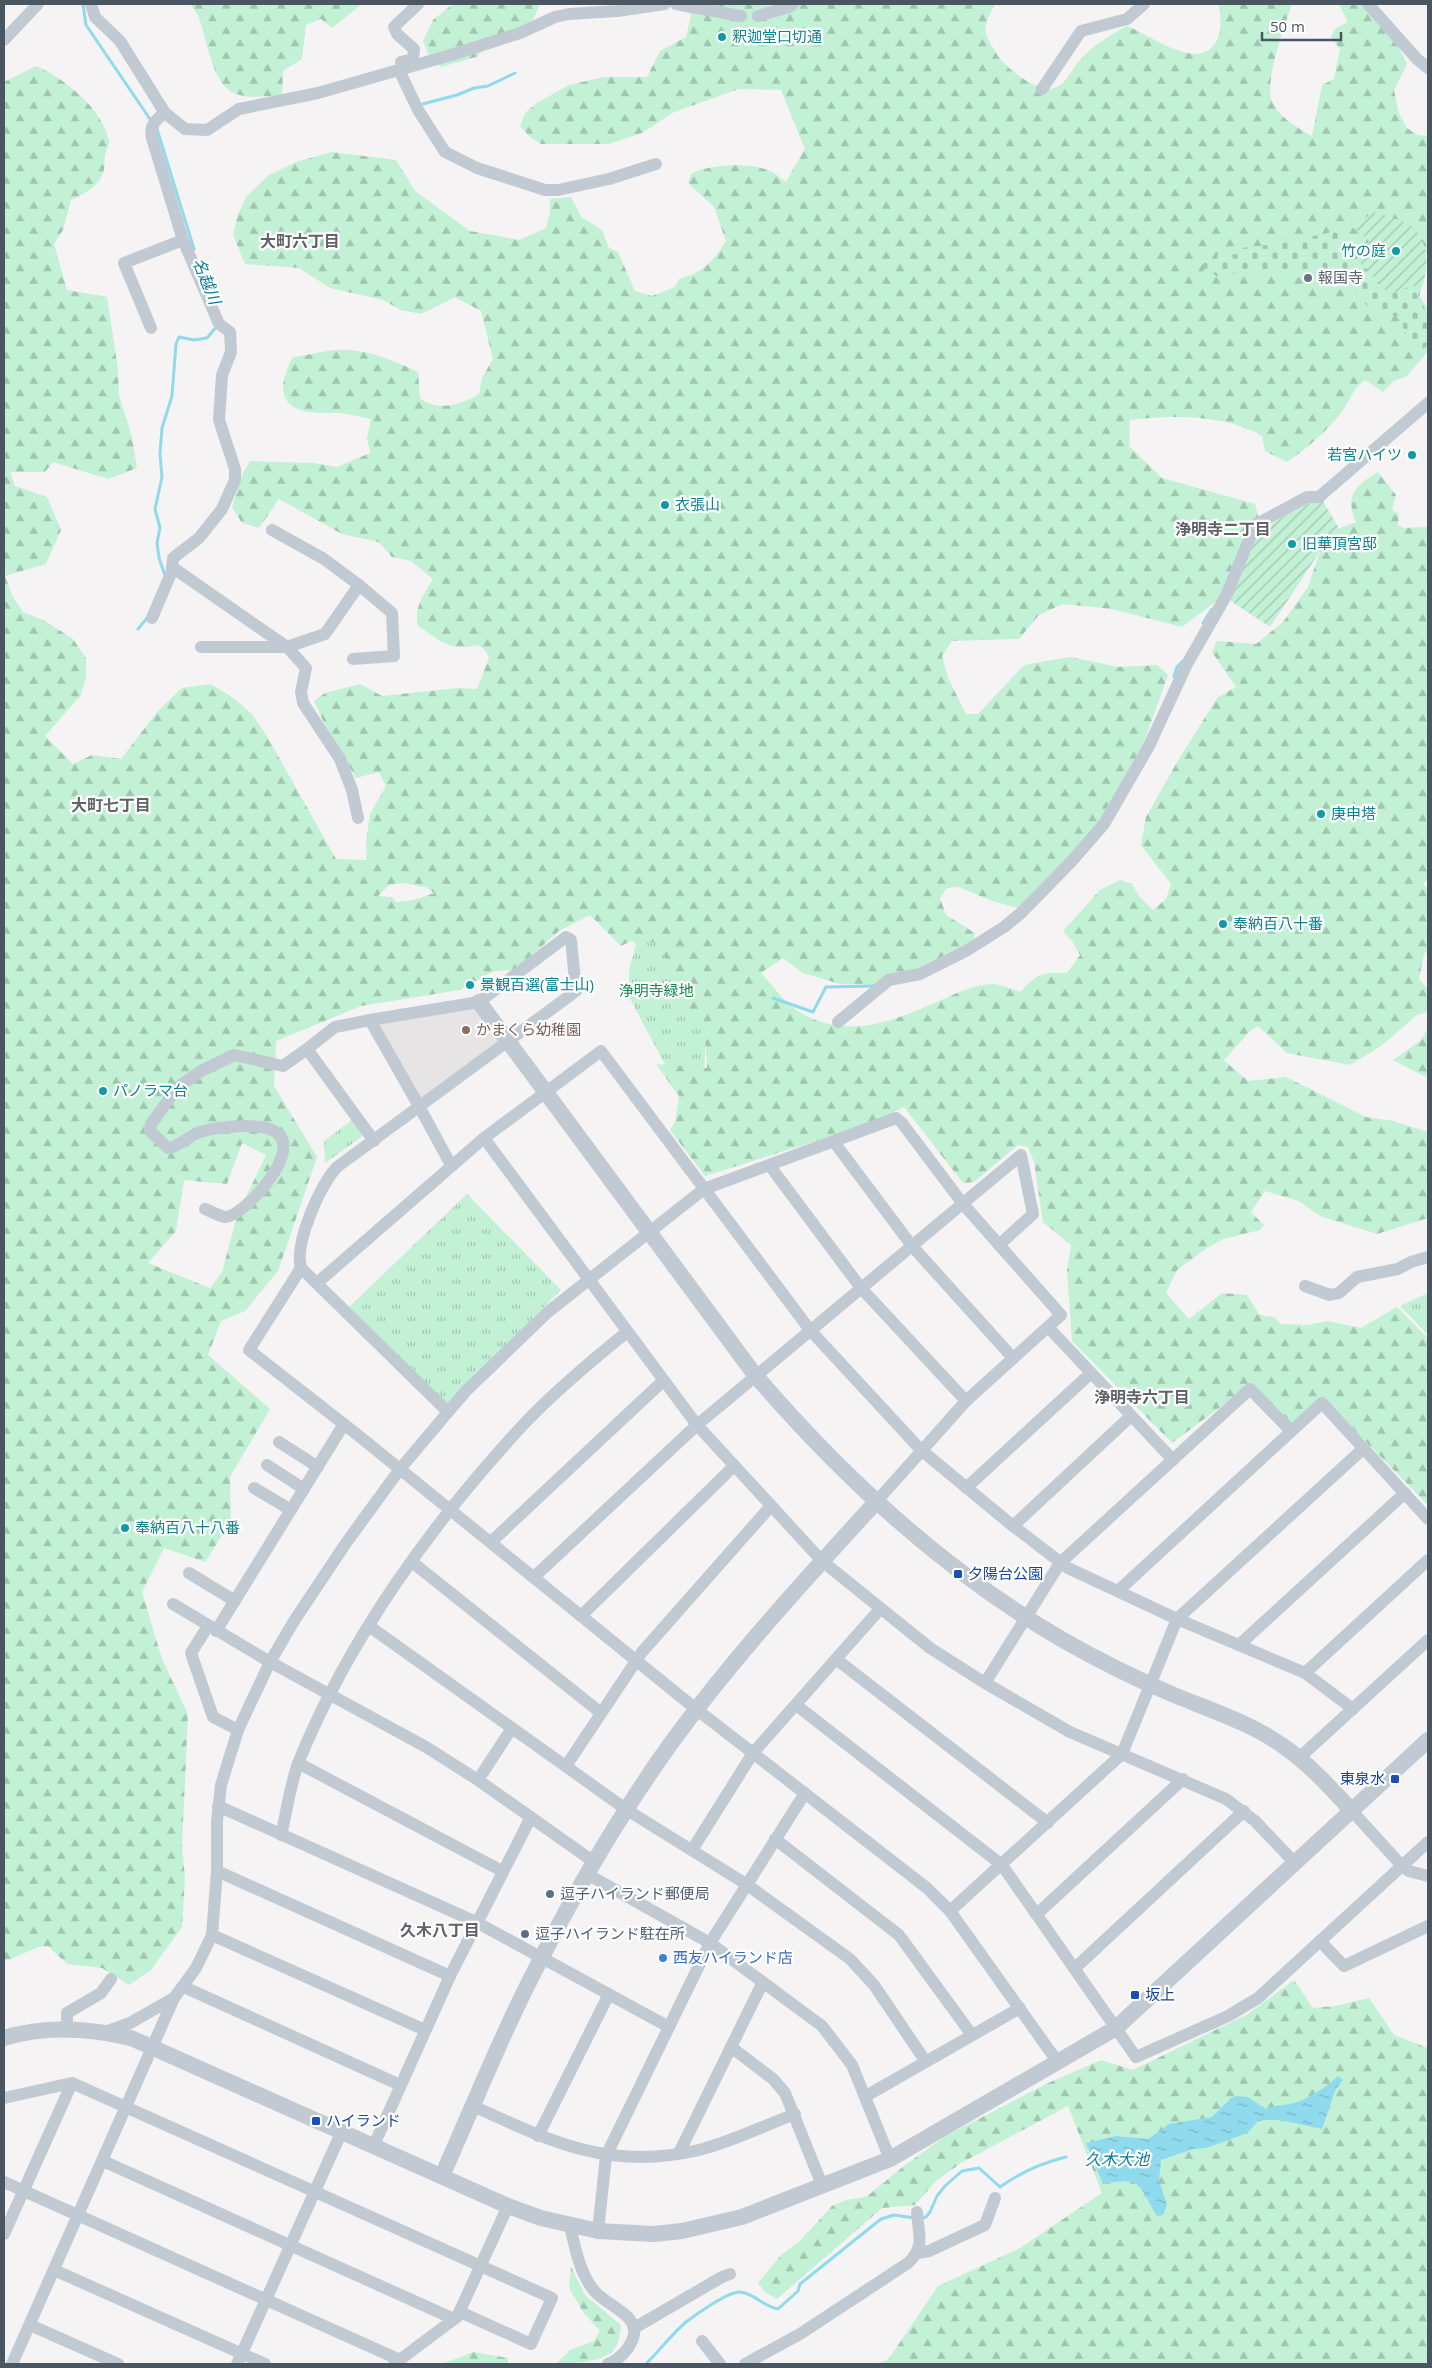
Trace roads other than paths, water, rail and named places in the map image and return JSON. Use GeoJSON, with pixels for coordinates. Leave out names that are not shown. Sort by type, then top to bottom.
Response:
{"type":"FeatureCollection","features":[{"type":"Feature","properties":{"kind":"street"},"geometry":{"type":"LineString","coordinates":[[4,40],[38,4]]}},
{"type":"Feature","properties":{"kind":"street"},"geometry":{"type":"LineString","coordinates":[[91,4],[95,17],[120,41],[165,112],[185,129],[207,130],[239,109],[318,93],[401,69],[520,33],[555,17],[569,14],[617,12],[665,4]]}},
{"type":"Feature","properties":{"kind":"street"},"geometry":{"type":"LineString","coordinates":[[418,4],[394,28],[397,34],[414,49],[413,59],[401,62],[401,69],[418,110],[445,152],[477,168],[545,190],[558,190],[609,179],[656,164]]}},
{"type":"Feature","properties":{"kind":"street"},"geometry":{"type":"LineString","coordinates":[[676,4],[741,16]]}},
{"type":"Feature","properties":{"kind":"street"},"geometry":{"type":"LineString","coordinates":[[758,16],[789,7],[793,4]]}},
{"type":"Feature","properties":{"kind":"street"},"geometry":{"type":"LineString","coordinates":[[1042,89],[1081,31],[1127,19],[1144,4]]}},
{"type":"Feature","properties":{"kind":"street"},"geometry":{"type":"LineString","coordinates":[[1368,4],[1417,59],[1428,68]]}},
{"type":"Feature","properties":{"kind":"street"},"geometry":{"type":"LineString","coordinates":[[152,618],[172,571],[173,558],[199,538],[222,509],[235,480],[235,469],[218,420],[222,375],[231,352],[230,332],[219,324],[183,240],[150,132],[156,119],[165,112]]}},
{"type":"Feature","properties":{"kind":"street"},"geometry":{"type":"LineString","coordinates":[[151,328],[124,263],[183,240]]}},
{"type":"Feature","properties":{"kind":"street"},"geometry":{"type":"LineString","coordinates":[[838,1022],[890,980],[920,974],[966,951],[1004,927],[1044,890],[1104,824],[1118,802],[1149,746],[1187,664],[1226,596],[1255,525],[1307,497],[1319,497],[1428,403]]}},
{"type":"Feature","properties":{"kind":"street"},"geometry":{"type":"LineString","coordinates":[[272,530],[324,559],[392,612],[394,656],[353,659]]}},
{"type":"Feature","properties":{"kind":"street"},"geometry":{"type":"LineString","coordinates":[[172,567],[287,647],[306,668],[300,692],[303,703],[340,759],[352,790],[358,818]]}},
{"type":"Feature","properties":{"kind":"street"},"geometry":{"type":"LineString","coordinates":[[201,647],[287,647],[325,634],[359,586]]}},
{"type":"Feature","properties":{"kind":"street"},"geometry":{"type":"LineString","coordinates":[[205,1209],[226,1217],[235,1214],[259,1192],[277,1169],[283,1158],[285,1147],[281,1136],[273,1130],[258,1127],[207,1129],[168,1148],[150,1131],[151,1124],[177,1088],[201,1071],[234,1055],[283,1066],[335,1027],[479,1002],[566,937],[571,940],[576,991],[420,1108],[337,1167],[329,1176],[304,1233],[298,1259],[301,1268],[448,1412]]}},
{"type":"Feature","properties":{"kind":"street"},"geometry":{"type":"LineString","coordinates":[[479,1002],[755,1375],[825,1454],[876,1502],[944,1560],[1062,1640],[1151,1686],[1260,1732],[1299,1758],[1326,1782],[1402,1866],[1409,1871],[1428,1876]]}},
{"type":"Feature","properties":{"kind":"street"},"geometry":{"type":"LineString","coordinates":[[370,1020],[452,1165]]}},
{"type":"Feature","properties":{"kind":"street"},"geometry":{"type":"LineString","coordinates":[[307,1049],[374,1141]]}},
{"type":"Feature","properties":{"kind":"street"},"geometry":{"type":"LineString","coordinates":[[316,1283],[484,1138],[601,1051],[810,1330],[921,1450],[1060,1563],[1177,1619],[1305,1673],[1352,1709]]}},
{"type":"Feature","properties":{"kind":"street"},"geometry":{"type":"LineString","coordinates":[[105,2032],[130,2023],[174,1998],[184,1987],[205,1952],[212,1935],[217,1871],[218,1806],[221,1786],[238,1730],[270,1662],[294,1621],[346,1543],[400,1469],[448,1412],[512,1346],[588,1279],[704,1188],[770,1166],[896,1118],[902,1123],[963,1204],[1061,1315],[966,1401],[822,1561],[696,1709],[590,1868],[542,1957],[442,2176]]}},
{"type":"Feature","properties":{"kind":"street"},"geometry":{"type":"LineString","coordinates":[[484,1138],[697,1425],[733,1467],[822,1561],[930,1648],[985,1683],[1070,1732],[1184,1779],[1226,1799],[1244,1811],[1295,1863]]}},
{"type":"Feature","properties":{"kind":"street"},"geometry":{"type":"LineString","coordinates":[[834,1142],[912,1246],[1013,1358]]}},
{"type":"Feature","properties":{"kind":"street"},"geometry":{"type":"LineString","coordinates":[[534,1577],[697,1425],[1021,1155],[1033,1214],[999,1245]]}},
{"type":"Feature","properties":{"kind":"street"},"geometry":{"type":"LineString","coordinates":[[770,1166],[862,1288],[966,1401]]}},
{"type":"Feature","properties":{"kind":"street"},"geometry":{"type":"LineString","coordinates":[[1305,1286],[1330,1295],[1339,1293],[1357,1277],[1398,1269],[1411,1262],[1428,1257]]}},
{"type":"Feature","properties":{"kind":"street"},"geometry":{"type":"LineString","coordinates":[[301,1268],[249,1350],[491,1542],[696,1709],[900,1865],[950,1911],[1057,2061]]}},
{"type":"Feature","properties":{"kind":"street"},"geometry":{"type":"LineString","coordinates":[[1048,1327],[1173,1460]]}},
{"type":"Feature","properties":{"kind":"street"},"geometry":{"type":"LineString","coordinates":[[282,1834],[298,1763],[330,1695],[369,1626],[412,1562],[449,1509],[523,1425],[627,1332]]}},
{"type":"Feature","properties":{"kind":"street"},"geometry":{"type":"LineString","coordinates":[[966,1488],[1091,1373]]}},
{"type":"Feature","properties":{"kind":"street"},"geometry":{"type":"LineString","coordinates":[[491,1542],[663,1381]]}},
{"type":"Feature","properties":{"kind":"street"},"geometry":{"type":"LineString","coordinates":[[985,1683],[1060,1563],[1250,1389],[1291,1432]]}},
{"type":"Feature","properties":{"kind":"street"},"geometry":{"type":"LineString","coordinates":[[1118,1591],[1322,1404],[1428,1519]]}},
{"type":"Feature","properties":{"kind":"street"},"geometry":{"type":"LineString","coordinates":[[1013,1526],[1132,1416]]}},
{"type":"Feature","properties":{"kind":"street"},"geometry":{"type":"LineString","coordinates":[[238,1730],[213,1717],[191,1653],[234,1601],[344,1424]]}},
{"type":"Feature","properties":{"kind":"street"},"geometry":{"type":"LineString","coordinates":[[278,1442],[318,1467]]}},
{"type":"Feature","properties":{"kind":"street"},"geometry":{"type":"LineString","coordinates":[[950,1911],[1122,1754],[1177,1619],[1364,1448]]}},
{"type":"Feature","properties":{"kind":"street"},"geometry":{"type":"LineString","coordinates":[[267,1465],[304,1489]]}},
{"type":"Feature","properties":{"kind":"street"},"geometry":{"type":"LineString","coordinates":[[581,1616],[733,1467]]}},
{"type":"Feature","properties":{"kind":"street"},"geometry":{"type":"LineString","coordinates":[[254,1488],[291,1510]]}},
{"type":"Feature","properties":{"kind":"street"},"geometry":{"type":"LineString","coordinates":[[1239,1645],[1405,1493]]}},
{"type":"Feature","properties":{"kind":"street"},"geometry":{"type":"LineString","coordinates":[[566,1766],[636,1661],[770,1506]]}},
{"type":"Feature","properties":{"kind":"street"},"geometry":{"type":"LineString","coordinates":[[1305,1673],[1428,1560]]}},
{"type":"Feature","properties":{"kind":"street"},"geometry":{"type":"LineString","coordinates":[[412,1562],[601,1714]]}},
{"type":"Feature","properties":{"kind":"street"},"geometry":{"type":"LineString","coordinates":[[188,1573],[234,1601]]}},
{"type":"Feature","properties":{"kind":"street"},"geometry":{"type":"LineString","coordinates":[[172,1604],[270,1662],[426,1747],[478,1780],[530,1817],[590,1868],[710,1944],[822,2026],[838,2044],[852,2065],[890,2159]]}},
{"type":"Feature","properties":{"kind":"street"},"geometry":{"type":"LineString","coordinates":[[692,1850],[753,1753],[880,1608]]}},
{"type":"Feature","properties":{"kind":"street"},"geometry":{"type":"LineString","coordinates":[[369,1626],[627,1810],[746,1884],[860,1969],[926,2062]]}},
{"type":"Feature","properties":{"kind":"street"},"geometry":{"type":"LineString","coordinates":[[1299,1758],[1428,1640]]}},
{"type":"Feature","properties":{"kind":"street"},"geometry":{"type":"LineString","coordinates":[[836,1659],[1048,1823]]}},
{"type":"Feature","properties":{"kind":"street"},"geometry":{"type":"LineString","coordinates":[[796,1705],[1002,1865],[1136,2057],[1245,2008],[1320,1942],[1428,1842]]}},
{"type":"Feature","properties":{"kind":"street"},"geometry":{"type":"LineString","coordinates":[[478,1780],[512,1728]]}},
{"type":"Feature","properties":{"kind":"street"},"geometry":{"type":"LineString","coordinates":[[4,2038],[45,2030],[67,2029],[105,2032],[132,2038],[154,2046],[508,2206],[570,2226],[598,2231],[654,2234],[709,2227],[742,2217],[890,2159],[1116,2028],[1428,1740]]}},
{"type":"Feature","properties":{"kind":"street"},"geometry":{"type":"LineString","coordinates":[[298,1763],[502,1871]]}},
{"type":"Feature","properties":{"kind":"street"},"geometry":{"type":"LineString","coordinates":[[1037,1914],[1184,1779]]}},
{"type":"Feature","properties":{"kind":"street"},"geometry":{"type":"LineString","coordinates":[[598,2231],[606,2156],[710,1944],[805,1793]]}},
{"type":"Feature","properties":{"kind":"street"},"geometry":{"type":"LineString","coordinates":[[218,1806],[476,1922],[670,2028]]}},
{"type":"Feature","properties":{"kind":"street"},"geometry":{"type":"LineString","coordinates":[[1075,1968],[1244,1811]]}},
{"type":"Feature","properties":{"kind":"street"},"geometry":{"type":"LineString","coordinates":[[374,2146],[450,1976],[530,1817]]}},
{"type":"Feature","properties":{"kind":"street"},"geometry":{"type":"LineString","coordinates":[[775,1839],[899,1935],[972,2035]]}},
{"type":"Feature","properties":{"kind":"street"},"geometry":{"type":"LineString","coordinates":[[217,1871],[450,1976]]}},
{"type":"Feature","properties":{"kind":"street"},"geometry":{"type":"LineString","coordinates":[[1320,1942],[1344,1966],[1428,1926]]}},
{"type":"Feature","properties":{"kind":"street"},"geometry":{"type":"LineString","coordinates":[[212,1935],[425,2030]]}},
{"type":"Feature","properties":{"kind":"street"},"geometry":{"type":"LineString","coordinates":[[67,2029],[67,2013],[101,1993],[111,1979]]}},
{"type":"Feature","properties":{"kind":"street"},"geometry":{"type":"LineString","coordinates":[[678,2154],[763,1982]]}},
{"type":"Feature","properties":{"kind":"street"},"geometry":{"type":"LineString","coordinates":[[184,1987],[400,2085]]}},
{"type":"Feature","properties":{"kind":"street"},"geometry":{"type":"LineString","coordinates":[[538,2136],[609,1994]]}},
{"type":"Feature","properties":{"kind":"street"},"geometry":{"type":"LineString","coordinates":[[12,2364],[174,1998]]}},
{"type":"Feature","properties":{"kind":"street"},"geometry":{"type":"LineString","coordinates":[[866,2096],[1020,2008]]}},
{"type":"Feature","properties":{"kind":"street"},"geometry":{"type":"LineString","coordinates":[[731,2047],[773,2079],[785,2093],[795,2114],[822,2186]]}},
{"type":"Feature","properties":{"kind":"street"},"geometry":{"type":"LineString","coordinates":[[4,2234],[72,2083]]}},
{"type":"Feature","properties":{"kind":"street"},"geometry":{"type":"LineString","coordinates":[[4,2098],[72,2083],[552,2298],[531,2344],[290,2245],[103,2161]]}},
{"type":"Feature","properties":{"kind":"street"},"geometry":{"type":"LineString","coordinates":[[473,2106],[538,2136],[575,2149],[606,2156],[654,2157],[678,2154],[721,2142],[795,2114]]}},
{"type":"Feature","properties":{"kind":"street"},"geometry":{"type":"LineString","coordinates":[[239,2359],[342,2131]]}},
{"type":"Feature","properties":{"kind":"street"},"geometry":{"type":"LineString","coordinates":[[4,2182],[266,2300],[397,2362],[457,2315],[508,2206]]}},
{"type":"Feature","properties":{"kind":"street"},"geometry":{"type":"LineString","coordinates":[[745,2364],[800,2334],[908,2263],[918,2253],[929,2251],[985,2225],[995,2198]]}},
{"type":"Feature","properties":{"kind":"street"},"geometry":{"type":"LineString","coordinates":[[917,2216],[920,2240],[918,2253]]}},
{"type":"Feature","properties":{"kind":"street"},"geometry":{"type":"LineString","coordinates":[[570,2226],[576,2252],[590,2286],[604,2302],[628,2317],[636,2326],[629,2348],[622,2356],[608,2364]]}},
{"type":"Feature","properties":{"kind":"street"},"geometry":{"type":"LineString","coordinates":[[54,2270],[239,2359],[264,2364]]}},
{"type":"Feature","properties":{"kind":"street"},"geometry":{"type":"LineString","coordinates":[[636,2326],[730,2274]]}},
{"type":"Feature","properties":{"kind":"street"},"geometry":{"type":"LineString","coordinates":[[30,2325],[118,2364]]}},
{"type":"Feature","properties":{"kind":"street"},"geometry":{"type":"LineString","coordinates":[[702,2341],[720,2364]]}},
{"type":"Feature","properties":{"kind":"street"},"geometry":{"type":"LineString","coordinates":[[84,2364],[90,2352]]}},
{"type":"Feature","properties":{"kind":"water","name":"久木大池"},"geometry":{"type":"Polygon","coordinates":[[[1338,2076],[1343,2080],[1335,2091],[1322,2129],[1281,2120],[1259,2120],[1249,2131],[1242,2135],[1206,2148],[1193,2149],[1161,2160],[1159,2180],[1167,2205],[1163,2215],[1157,2216],[1142,2191],[1133,2183],[1126,2181],[1103,2184],[1086,2143],[1116,2136],[1148,2139],[1169,2124],[1212,2117],[1231,2098],[1237,2096],[1248,2097],[1266,2109],[1291,2104],[1323,2088],[1338,2076]]]}},
{"type":"Feature","properties":{"kind":"waterway","name":"名越川"},"geometry":{"type":"LineString","coordinates":[[83,4],[86,25],[152,122]]}},
{"type":"Feature","properties":{"kind":"waterway"},"geometry":{"type":"LineString","coordinates":[[419,105],[457,95],[474,88],[488,86],[515,73]]}},
{"type":"Feature","properties":{"kind":"waterway","name":"名越川"},"geometry":{"type":"LineString","coordinates":[[157,129],[194,249]]}},
{"type":"Feature","properties":{"kind":"waterway","name":"名越川"},"geometry":{"type":"LineString","coordinates":[[166,578],[159,558],[157,543],[160,528],[155,509],[162,477],[160,454],[162,428],[172,396],[176,344],[179,337],[194,340],[207,338],[217,326]]}},
{"type":"Feature","properties":{"kind":"waterway"},"geometry":{"type":"LineString","coordinates":[[1203,623],[1212,609]]}},
{"type":"Feature","properties":{"kind":"waterway","name":"名越川"},"geometry":{"type":"LineString","coordinates":[[138,629],[147,618]]}},
{"type":"Feature","properties":{"kind":"waterway"},"geometry":{"type":"LineString","coordinates":[[1174,677],[1177,667],[1183,661]]}},
{"type":"Feature","properties":{"kind":"waterway"},"geometry":{"type":"LineString","coordinates":[[773,998],[813,1012],[826,987],[874,986]]}},
{"type":"Feature","properties":{"kind":"waterway"},"geometry":{"type":"LineString","coordinates":[[920,2218],[926,2217],[937,2196],[962,2171],[979,2168],[1000,2187],[1032,2169],[1066,2157]]}},
{"type":"Feature","properties":{"kind":"waterway"},"geometry":{"type":"LineString","coordinates":[[646,2364],[686,2322],[720,2299],[740,2292],[778,2309],[798,2291],[800,2284],[881,2219],[894,2215],[914,2218]]}},
{"type":"Feature","properties":{"kind":"place","name":"釈迦堂口切通"},"geometry":{"type":"Point","coordinates":[722,37]}},
{"type":"Feature","properties":{"kind":"place","name":"竹の庭"},"geometry":{"type":"Point","coordinates":[1396,251]}},
{"type":"Feature","properties":{"kind":"place","name":"報国寺"},"geometry":{"type":"Point","coordinates":[1308,278]}},
{"type":"Feature","properties":{"kind":"place","name":"若宮ハイツ"},"geometry":{"type":"Point","coordinates":[1412,455]}},
{"type":"Feature","properties":{"kind":"place","name":"衣張山"},"geometry":{"type":"Point","coordinates":[665,505]}},
{"type":"Feature","properties":{"kind":"place","name":"旧華頂宮邸"},"geometry":{"type":"Point","coordinates":[1292,544]}},
{"type":"Feature","properties":{"kind":"place","name":"庚申塔"},"geometry":{"type":"Point","coordinates":[1321,814]}},
{"type":"Feature","properties":{"kind":"place","name":"奉納百八十番"},"geometry":{"type":"Point","coordinates":[1223,924]}},
{"type":"Feature","properties":{"kind":"place","name":"景観百選(富士山)"},"geometry":{"type":"Point","coordinates":[470,985]}},
{"type":"Feature","properties":{"kind":"place","name":"かまくら幼稚園"},"geometry":{"type":"Point","coordinates":[466,1030]}},
{"type":"Feature","properties":{"kind":"place","name":"パノラマ台"},"geometry":{"type":"Point","coordinates":[103,1091]}},
{"type":"Feature","properties":{"kind":"place","name":"奉納百八十八番"},"geometry":{"type":"Point","coordinates":[125,1528]}},
{"type":"Feature","properties":{"kind":"place","name":"夕陽台公園"},"geometry":{"type":"Point","coordinates":[958,1574]}},
{"type":"Feature","properties":{"kind":"place","name":"東泉水"},"geometry":{"type":"Point","coordinates":[1395,1779]}},
{"type":"Feature","properties":{"kind":"place","name":"逗子ハイランド郵便局"},"geometry":{"type":"Point","coordinates":[550,1894]}},
{"type":"Feature","properties":{"kind":"place","name":"逗子ハイランド駐在所"},"geometry":{"type":"Point","coordinates":[525,1934]}},
{"type":"Feature","properties":{"kind":"place","name":"西友ハイランド店"},"geometry":{"type":"Point","coordinates":[663,1958]}},
{"type":"Feature","properties":{"kind":"place","name":"坂上"},"geometry":{"type":"Point","coordinates":[1135,1995]}},
{"type":"Feature","properties":{"kind":"place","name":"ハイランド"},"geometry":{"type":"Point","coordinates":[316,2121]}},
{"type":"Feature","properties":{"kind":"district","name":"大町六丁目"},"geometry":{"type":"Point","coordinates":[300,241]}},
{"type":"Feature","properties":{"kind":"district","name":"浄明寺二丁目"},"geometry":{"type":"Point","coordinates":[1223,529]}},
{"type":"Feature","properties":{"kind":"district","name":"大町七丁目"},"geometry":{"type":"Point","coordinates":[111,805]}},
{"type":"Feature","properties":{"kind":"district","name":"浄明寺六丁目"},"geometry":{"type":"Point","coordinates":[1142,1397]}},
{"type":"Feature","properties":{"kind":"district","name":"久木八丁目"},"geometry":{"type":"Point","coordinates":[440,1930]}},
{"type":"Feature","properties":{"kind":"park label","name":"浄明寺緑地"},"geometry":{"type":"Point","coordinates":[656,991]}}]}
